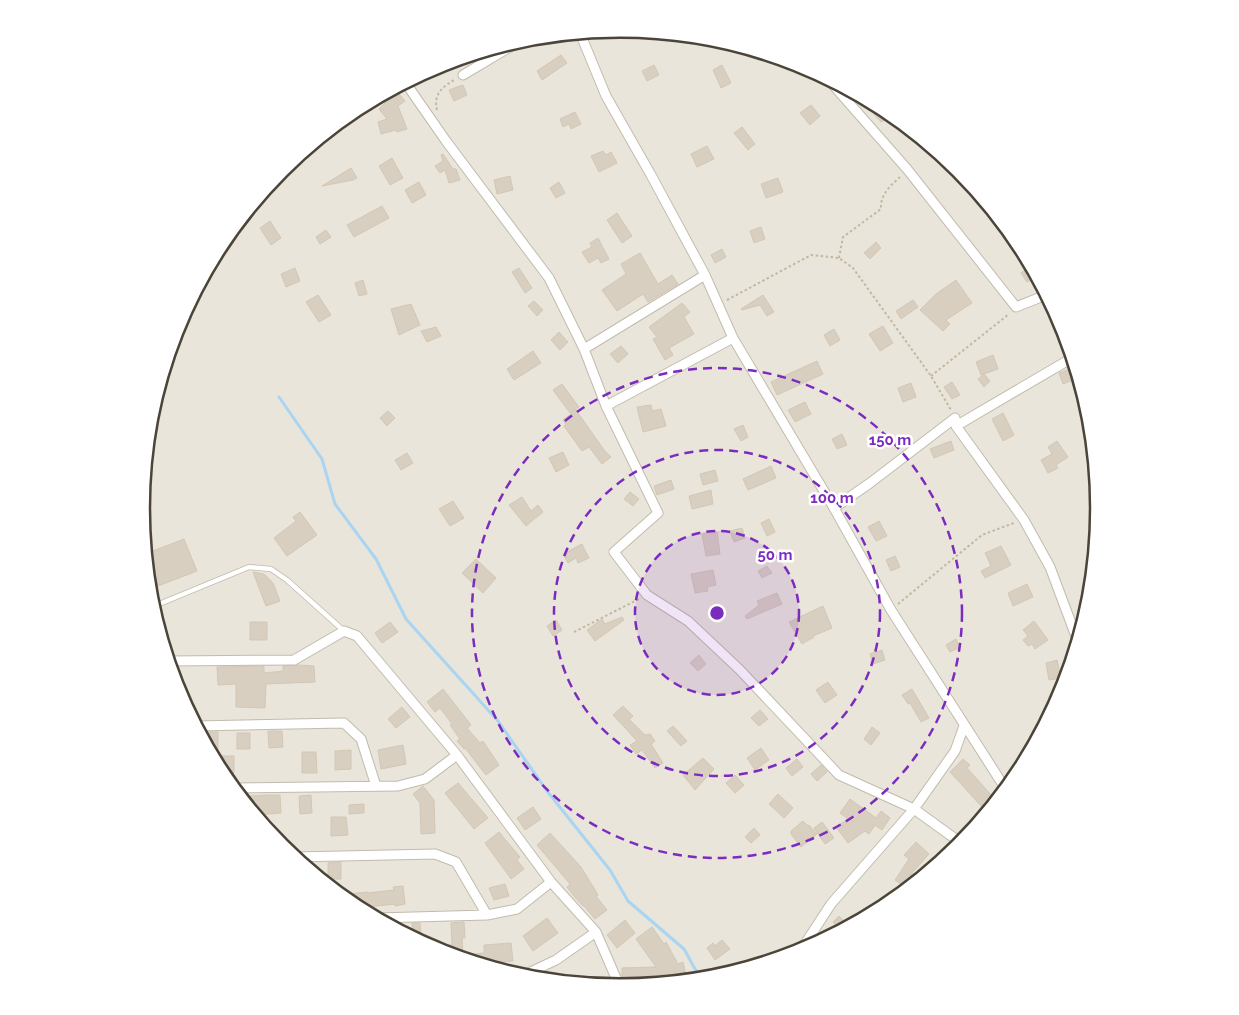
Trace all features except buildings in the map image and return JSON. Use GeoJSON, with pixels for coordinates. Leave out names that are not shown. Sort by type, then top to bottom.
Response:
{"type":"FeatureCollection","features":[{"type":"Feature","properties":{"kind":"street"},"geometry":{"type":"LineString","coordinates":[[583,40],[606,96],[705,275],[732,338],[834,508],[891,610],[1001,782]]}},
{"type":"Feature","properties":{"kind":"street"},"geometry":{"type":"LineString","coordinates":[[463,75],[498,54]]}},
{"type":"Feature","properties":{"kind":"street"},"geometry":{"type":"LineString","coordinates":[[409,88],[446,141],[549,278],[584,349],[606,406],[658,513],[614,552],[648,595],[695,627],[747,677],[839,775],[914,809],[954,838]]}},
{"type":"Feature","properties":{"kind":"street"},"geometry":{"type":"LineString","coordinates":[[840,93],[907,169],[1016,307],[1040,298]]}},
{"type":"Feature","properties":{"kind":"street"},"geometry":{"type":"LineString","coordinates":[[584,349],[705,275]]}},
{"type":"Feature","properties":{"kind":"street"},"geometry":{"type":"LineString","coordinates":[[606,406],[732,338]]}},
{"type":"Feature","properties":{"kind":"street"},"geometry":{"type":"LineString","coordinates":[[834,508],[956,422],[1066,361]]}},
{"type":"Feature","properties":{"kind":"street"},"geometry":{"type":"LineString","coordinates":[[956,422],[1024,520],[1050,567],[1073,627]]}},
{"type":"Feature","properties":{"kind":"street"},"geometry":{"type":"LineString","coordinates":[[175,661],[294,660],[344,631],[357,636],[456,755],[551,882],[596,932],[616,978]]}},
{"type":"Feature","properties":{"kind":"street"},"geometry":{"type":"LineString","coordinates":[[204,726],[344,722],[362,739],[376,786]]}},
{"type":"Feature","properties":{"kind":"street"},"geometry":{"type":"LineString","coordinates":[[809,937],[831,904],[914,809],[956,751],[964,726]]}},
{"type":"Feature","properties":{"kind":"street"},"geometry":{"type":"LineString","coordinates":[[243,788],[398,786],[425,779],[456,755]]}},
{"type":"Feature","properties":{"kind":"street"},"geometry":{"type":"LineString","coordinates":[[305,857],[435,854],[456,862],[487,914]]}},
{"type":"Feature","properties":{"kind":"street"},"geometry":{"type":"LineString","coordinates":[[389,918],[487,914],[517,909],[551,882]]}},
{"type":"Feature","properties":{"kind":"street"},"geometry":{"type":"LineString","coordinates":[[536,969],[556,960],[596,932]]}},
{"type":"Feature","properties":{"kind":"lane"},"geometry":{"type":"LineString","coordinates":[[160,603],[249,567],[271,569],[287,580],[344,631]]}},
{"type":"Feature","properties":{"kind":"path"},"geometry":{"type":"LineString","coordinates":[[438,112],[435,103],[442,87],[463,75]]}},
{"type":"Feature","properties":{"kind":"path"},"geometry":{"type":"LineString","coordinates":[[839,258],[843,237],[880,209],[880,201],[886,191],[907,169]]}},
{"type":"Feature","properties":{"kind":"path"},"geometry":{"type":"LineString","coordinates":[[718,304],[811,255],[839,258],[853,268],[931,376],[956,422]]}},
{"type":"Feature","properties":{"kind":"path"},"geometry":{"type":"LineString","coordinates":[[931,376],[1016,307]]}},
{"type":"Feature","properties":{"kind":"path"},"geometry":{"type":"LineString","coordinates":[[891,610],[982,534],[1024,520]]}},
{"type":"Feature","properties":{"kind":"path"},"geometry":{"type":"LineString","coordinates":[[574,632],[648,595]]}},
{"type":"Feature","properties":{"kind":"shaded area"},"geometry":{"type":"Polygon","coordinates":[[[620,38],[681,42],[711,47],[771,62],[799,73],[854,100],[906,135],[929,154],[952,175],[992,221],[1027,273],[1041,300],[1065,356],[1073,386],[1085,446],[1090,508],[1085,569],[1080,599],[1065,659],[1054,687],[1027,743],[992,794],[952,840],[906,880],[881,898],[854,915],[799,942],[771,953],[711,968],[681,973],[620,978],[558,973],[528,968],[468,953],[440,942],[384,915],[358,898],[333,880],[287,840],[247,794],[229,769],[212,742],[185,687],[174,659],[159,599],[151,538],[151,477],[154,446],[159,416],[174,356],[185,328],[212,272],[247,221],[266,198],[287,175],[333,135],[385,100],[412,86],[468,62],[498,54],[558,42],[589,39],[620,38]]]}},
{"type":"Feature","properties":{"kind":"waterway"},"geometry":{"type":"LineString","coordinates":[[279,397],[322,459],[335,504],[376,559],[406,619],[498,721],[547,791],[610,870],[628,901],[684,949],[696,971]]}}]}
